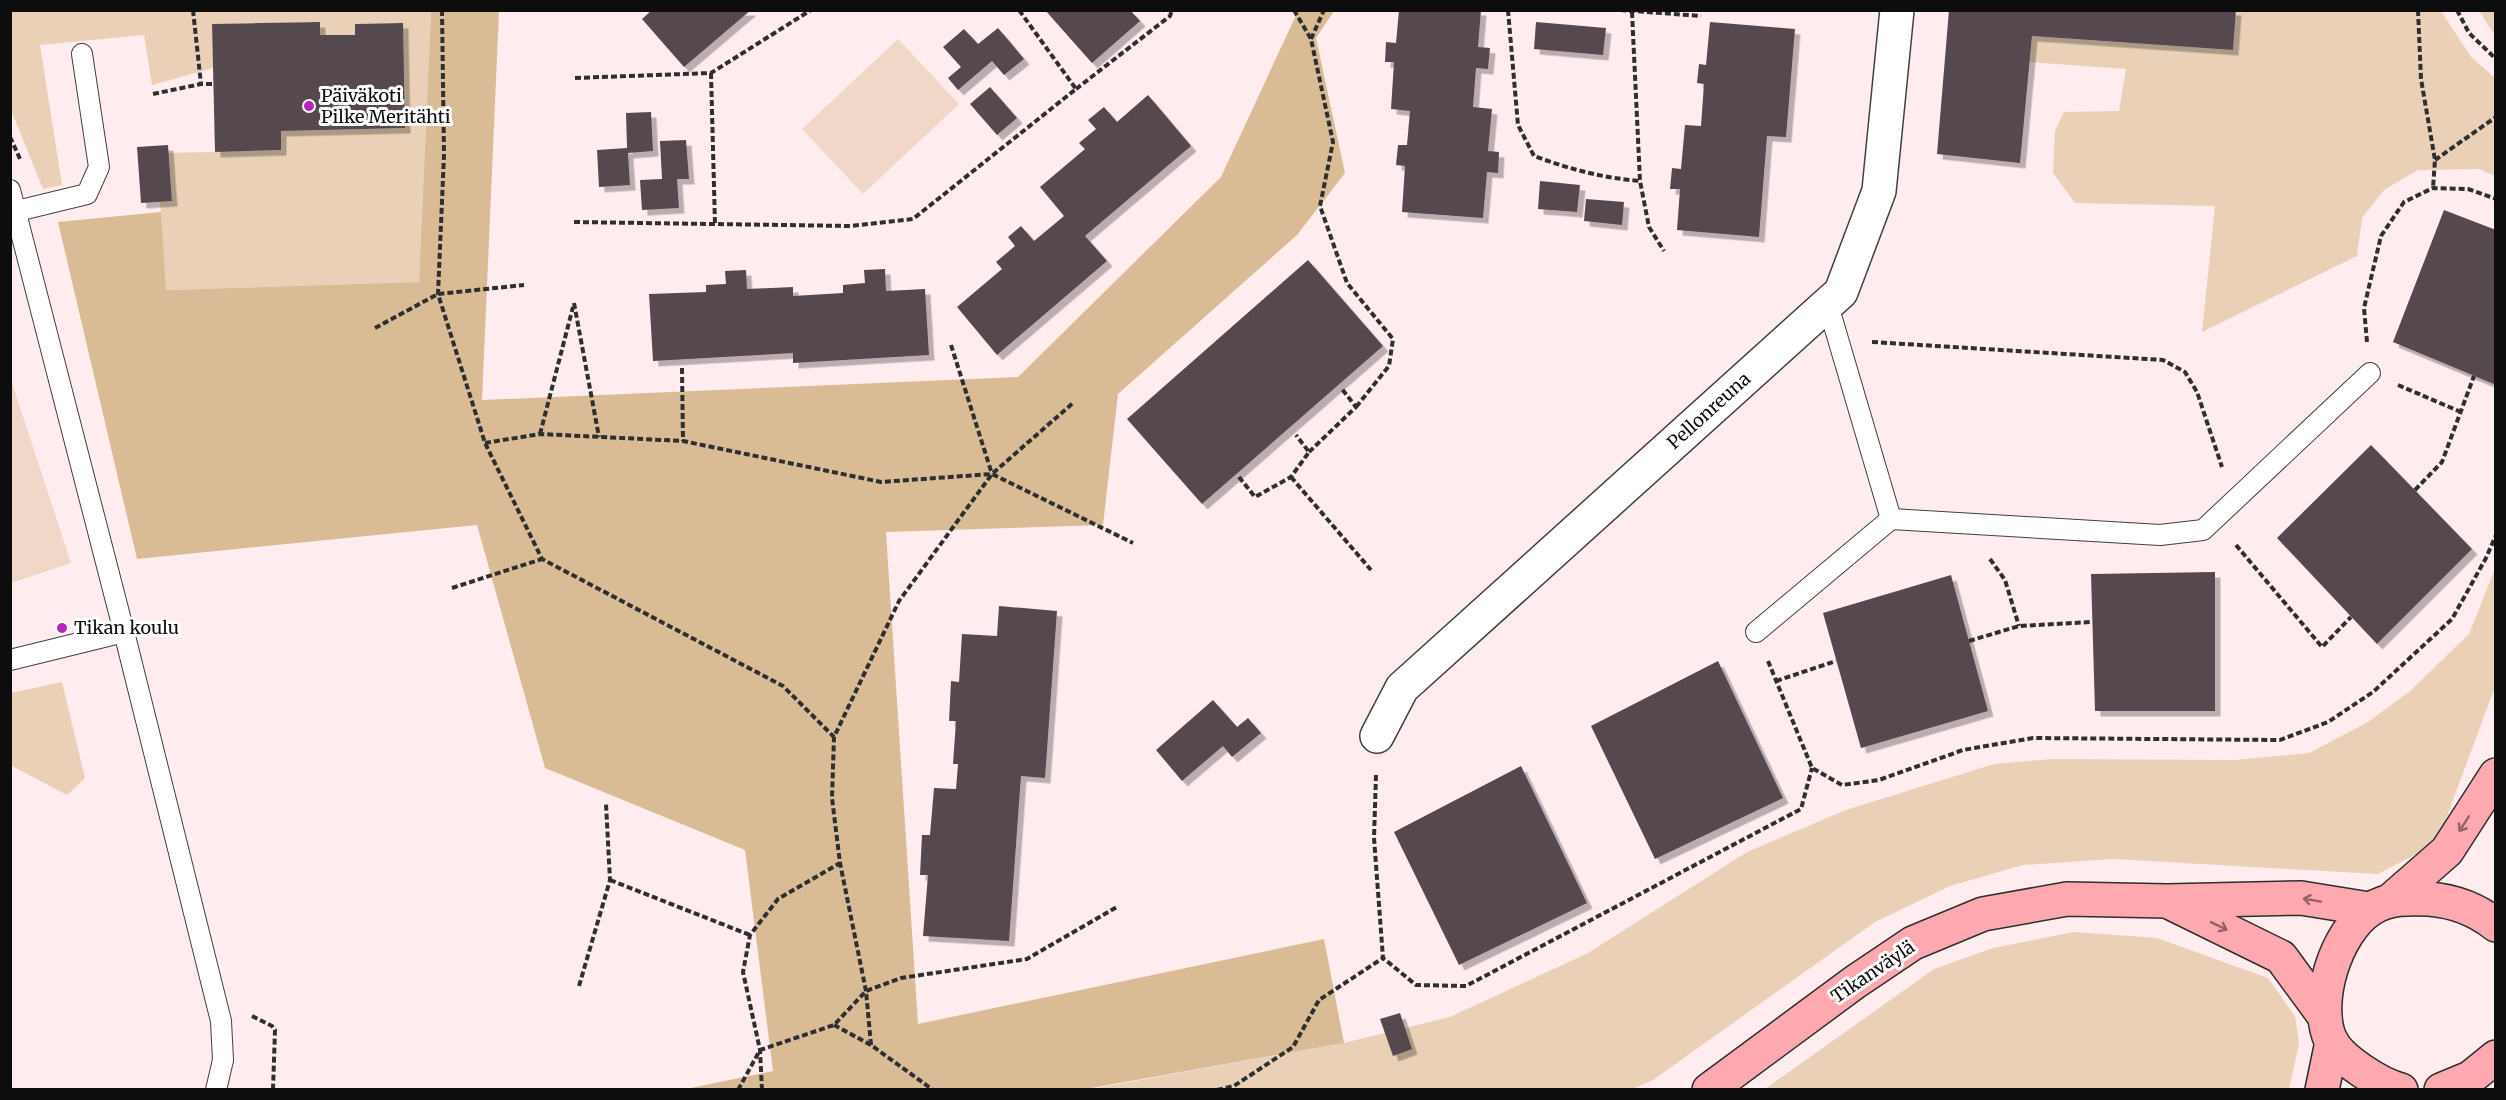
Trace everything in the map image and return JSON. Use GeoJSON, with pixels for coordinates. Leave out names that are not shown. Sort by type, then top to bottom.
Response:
{"type":"FeatureCollection","features":[{"type":"Feature","properties":{"kind":"main road"},"geometry":{"type":"LineString","coordinates":[[2322,1089],[2328,1029],[2330,971],[2341,940],[2447,851],[2496,775]]}},
{"type":"Feature","properties":{"kind":"main road","name":"Tikanväylä"},"geometry":{"type":"LineString","coordinates":[[1708,1089],[1855,982],[1913,943],[1983,914],[2067,899],[2167,901],[2301,898],[2380,905],[2443,900],[2480,913],[2496,925]]}},
{"type":"Feature","properties":{"kind":"main road","name":"Tikanväylä"},"geometry":{"type":"LineString","coordinates":[[2167,901],[2281,957],[2328,1029],[2355,1065],[2377,1082],[2401,1089]]}},
{"type":"Feature","properties":{"kind":"main road"},"geometry":{"type":"LineString","coordinates":[[2469,1084],[2496,1057]]}},
{"type":"Feature","properties":{"kind":"street","name":"Pellonreuna"},"geometry":{"type":"LineString","coordinates":[[1377,736],[1402,688],[1841,292],[1879,191],[1897,10]]}},
{"type":"Feature","properties":{"kind":"lane"},"geometry":{"type":"LineString","coordinates":[[17,211],[87,194],[99,167],[82,54]]}},
{"type":"Feature","properties":{"kind":"lane"},"geometry":{"type":"LineString","coordinates":[[10,190],[221,1021],[223,1060],[216,1089]]}},
{"type":"Feature","properties":{"kind":"lane"},"geometry":{"type":"LineString","coordinates":[[1828,305],[1891,519]]}},
{"type":"Feature","properties":{"kind":"lane"},"geometry":{"type":"LineString","coordinates":[[1755,632],[1891,519],[2160,535],[2203,530],[2370,373]]}},
{"type":"Feature","properties":{"kind":"lane"},"geometry":{"type":"LineString","coordinates":[[10,660],[124,632]]}},
{"type":"Feature","properties":{"kind":"path"},"geometry":{"type":"LineString","coordinates":[[193,10],[201,84]]}},
{"type":"Feature","properties":{"kind":"path"},"geometry":{"type":"LineString","coordinates":[[442,10],[444,155],[438,294],[485,443],[542,559],[783,686],[834,737]]}},
{"type":"Feature","properties":{"kind":"path"},"geometry":{"type":"LineString","coordinates":[[575,78],[711,73],[811,10]]}},
{"type":"Feature","properties":{"kind":"path"},"geometry":{"type":"LineString","coordinates":[[1019,10],[1076,89]]}},
{"type":"Feature","properties":{"kind":"path"},"geometry":{"type":"LineString","coordinates":[[574,222],[851,226],[913,219],[1170,16],[1172,10]]}},
{"type":"Feature","properties":{"kind":"path"},"geometry":{"type":"LineString","coordinates":[[1239,477],[1255,497],[1291,477],[1309,452],[1356,407],[1389,366],[1393,339],[1347,283],[1320,206],[1333,142],[1311,39],[1294,10]]}},
{"type":"Feature","properties":{"kind":"path"},"geometry":{"type":"LineString","coordinates":[[1311,39],[1324,10]]}},
{"type":"Feature","properties":{"kind":"path"},"geometry":{"type":"LineString","coordinates":[[1508,10],[1518,125],[1534,156],[1568,168],[1618,179],[1640,181]]}},
{"type":"Feature","properties":{"kind":"path"},"geometry":{"type":"LineString","coordinates":[[1620,10],[1701,16]]}},
{"type":"Feature","properties":{"kind":"path"},"geometry":{"type":"LineString","coordinates":[[2418,10],[2421,79],[2435,160],[2433,188]]}},
{"type":"Feature","properties":{"kind":"path"},"geometry":{"type":"LineString","coordinates":[[2457,10],[2469,33],[2496,59]]}},
{"type":"Feature","properties":{"kind":"path"},"geometry":{"type":"LineString","coordinates":[[1632,12],[1640,181],[1649,227],[1664,251]]}},
{"type":"Feature","properties":{"kind":"path"},"geometry":{"type":"LineString","coordinates":[[711,73],[715,224]]}},
{"type":"Feature","properties":{"kind":"path"},"geometry":{"type":"LineString","coordinates":[[153,94],[201,84],[214,84]]}},
{"type":"Feature","properties":{"kind":"path"},"geometry":{"type":"LineString","coordinates":[[2435,160],[2496,117]]}},
{"type":"Feature","properties":{"kind":"path"},"geometry":{"type":"LineString","coordinates":[[2461,412],[2370,373],[2364,308],[2381,236],[2404,202],[2433,188],[2468,189],[2496,199]]}},
{"type":"Feature","properties":{"kind":"path"},"geometry":{"type":"LineString","coordinates":[[375,328],[438,294],[524,285]]}},
{"type":"Feature","properties":{"kind":"path"},"geometry":{"type":"LineString","coordinates":[[540,434],[574,303],[599,437]]}},
{"type":"Feature","properties":{"kind":"path"},"geometry":{"type":"LineString","coordinates":[[1838,340],[2163,360],[2185,372],[2197,392],[2233,502]]}},
{"type":"Feature","properties":{"kind":"path"},"geometry":{"type":"LineString","coordinates":[[951,345],[992,474]]}},
{"type":"Feature","properties":{"kind":"path"},"geometry":{"type":"LineString","coordinates":[[682,368],[683,441]]}},
{"type":"Feature","properties":{"kind":"path"},"geometry":{"type":"LineString","coordinates":[[2415,490],[2442,462],[2475,376]]}},
{"type":"Feature","properties":{"kind":"path"},"geometry":{"type":"LineString","coordinates":[[1342,389],[1356,407]]}},
{"type":"Feature","properties":{"kind":"path"},"geometry":{"type":"LineString","coordinates":[[871,1045],[866,991],[840,863],[832,798],[834,737],[899,601],[992,474],[1073,403]]}},
{"type":"Feature","properties":{"kind":"path"},"geometry":{"type":"LineString","coordinates":[[485,443],[540,434],[683,441],[881,482],[992,474],[1133,543]]}},
{"type":"Feature","properties":{"kind":"path"},"geometry":{"type":"LineString","coordinates":[[1296,435],[1309,452]]}},
{"type":"Feature","properties":{"kind":"path"},"geometry":{"type":"LineString","coordinates":[[1291,477],[1371,570]]}},
{"type":"Feature","properties":{"kind":"path"},"geometry":{"type":"LineString","coordinates":[[2214,519],[2322,647],[2351,617]]}},
{"type":"Feature","properties":{"kind":"path"},"geometry":{"type":"LineString","coordinates":[[1966,525],[2005,580],[2019,626]]}},
{"type":"Feature","properties":{"kind":"path"},"geometry":{"type":"LineString","coordinates":[[1812,768],[1842,785],[1879,780],[1963,750],[2033,738],[2280,740],[2328,722],[2373,692],[2452,619],[2486,558],[2496,535]]}},
{"type":"Feature","properties":{"kind":"path"},"geometry":{"type":"LineString","coordinates":[[452,588],[542,559]]}},
{"type":"Feature","properties":{"kind":"path"},"geometry":{"type":"LineString","coordinates":[[1969,641],[2019,626],[2091,622]]}},
{"type":"Feature","properties":{"kind":"path"},"geometry":{"type":"LineString","coordinates":[[1377,736],[1374,838],[1383,958],[1416,986],[1466,986],[1801,809],[1812,768],[1755,632]]}},
{"type":"Feature","properties":{"kind":"path"},"geometry":{"type":"LineString","coordinates":[[1776,681],[1836,661]]}},
{"type":"Feature","properties":{"kind":"path"},"geometry":{"type":"LineString","coordinates":[[579,986],[610,880],[606,804]]}},
{"type":"Feature","properties":{"kind":"path"},"geometry":{"type":"LineString","coordinates":[[762,1089],[760,1050],[742,972],[750,935],[778,899],[840,863]]}},
{"type":"Feature","properties":{"kind":"path"},"geometry":{"type":"LineString","coordinates":[[610,880],[750,935]]}},
{"type":"Feature","properties":{"kind":"path"},"geometry":{"type":"LineString","coordinates":[[738,1089],[760,1050],[834,1025],[866,991],[901,978],[1027,960],[1118,907]]}},
{"type":"Feature","properties":{"kind":"path"},"geometry":{"type":"LineString","coordinates":[[1217,1089],[1234,1086],[1293,1047],[1319,1000],[1383,958]]}},
{"type":"Feature","properties":{"kind":"path"},"geometry":{"type":"LineString","coordinates":[[834,1025],[871,1045],[933,1089]]}},
{"type":"Feature","properties":{"kind":"shaded area"},"geometry":{"type":"Polygon","coordinates":[[[10,11],[431,11],[419,282],[165,290],[160,201],[172,200],[169,153],[281,150],[281,131],[405,128],[402,23],[355,24],[355,35],[320,35],[319,22],[212,24],[213,68],[152,85],[144,35],[40,45],[62,185],[43,189],[11,110],[10,11]]]}},
{"type":"Feature","properties":{"kind":"shaded area"},"geometry":{"type":"Polygon","coordinates":[[[431,11],[499,11],[482,400],[1018,377],[1221,177],[1298,11],[1334,11],[1316,38],[1345,173],[1297,235],[1118,394],[1103,525],[886,532],[918,1024],[1324,939],[1344,1043],[1086,1089],[686,1089],[773,1071],[745,850],[545,768],[477,525],[137,559],[58,222],[161,212],[166,290],[419,282],[431,11]]]}},
{"type":"Feature","properties":{"kind":"shaded area"},"geometry":{"type":"Polygon","coordinates":[[[2236,11],[2441,11],[2471,57],[2495,78],[2495,176],[2479,169],[2418,170],[2384,190],[2362,218],[2357,256],[2202,332],[2215,206],[2075,203],[2053,173],[2055,131],[2064,112],[2119,111],[2126,69],[2030,62],[2032,36],[2233,50],[2236,11]]]}},
{"type":"Feature","properties":{"kind":"shaded area"},"geometry":{"type":"Polygon","coordinates":[[[2479,11],[2495,11],[2495,35],[2479,11]]]}},
{"type":"Feature","properties":{"kind":"shaded area"},"geometry":{"type":"Polygon","coordinates":[[[898,39],[959,104],[863,194],[802,129],[898,39]]]}},
{"type":"Feature","properties":{"kind":"shaded area"},"geometry":{"type":"Polygon","coordinates":[[[10,377],[71,563],[11,583],[10,583],[10,377]]]}},
{"type":"Feature","properties":{"kind":"shaded area"},"geometry":{"type":"Polygon","coordinates":[[[2495,569],[2495,687],[2437,843],[2378,874],[2113,859],[2023,865],[1950,886],[1875,922],[1653,1080],[1633,1089],[1086,1090],[1344,1043],[1450,1017],[1588,953],[1747,852],[1846,810],[1994,764],[2052,759],[2234,760],[2309,753],[2368,722],[2410,691],[2469,634],[2495,569]]]}},
{"type":"Feature","properties":{"kind":"shaded area"},"geometry":{"type":"Polygon","coordinates":[[[62,682],[85,778],[67,795],[10,765],[11,693],[62,682]]]}},
{"type":"Feature","properties":{"kind":"shaded area"},"geometry":{"type":"Polygon","coordinates":[[[2074,932],[2157,938],[2268,978],[2295,1016],[2299,1044],[2289,1089],[1765,1089],[1934,969],[1993,948],[2074,932]]]}},
{"type":"Feature","properties":{"kind":"building"},"geometry":{"type":"Polygon","coordinates":[[[652,10],[751,10],[684,67],[642,19],[652,10]]]}},
{"type":"Feature","properties":{"kind":"building"},"geometry":{"type":"Polygon","coordinates":[[[1045,10],[1130,10],[1140,21],[1092,63],[1045,10]]]}},
{"type":"Feature","properties":{"kind":"building"},"geometry":{"type":"Polygon","coordinates":[[[1399,10],[1481,10],[1478,47],[1490,48],[1488,69],[1476,68],[1473,107],[1492,109],[1488,151],[1499,152],[1498,173],[1487,172],[1483,218],[1402,212],[1405,166],[1396,165],[1398,145],[1407,145],[1410,111],[1391,109],[1394,62],[1385,62],[1386,42],[1396,43],[1399,10]]]}},
{"type":"Feature","properties":{"kind":"building"},"geometry":{"type":"Polygon","coordinates":[[[1949,10],[2236,10],[2233,50],[2032,36],[2020,163],[1937,154],[1949,10]]]}},
{"type":"Feature","properties":{"kind":"building","name":"Päiväkoti Pilke Meritähti"},"geometry":{"type":"Polygon","coordinates":[[[320,22],[320,35],[355,35],[355,24],[403,23],[405,128],[281,131],[281,150],[215,152],[212,24],[320,22]]]}},
{"type":"Feature","properties":{"kind":"building"},"geometry":{"type":"Polygon","coordinates":[[[1536,22],[1606,28],[1603,55],[1534,49],[1536,22]]]}},
{"type":"Feature","properties":{"kind":"building"},"geometry":{"type":"Polygon","coordinates":[[[1710,22],[1795,29],[1786,137],[1767,136],[1759,237],[1677,230],[1680,189],[1670,189],[1672,168],[1681,169],[1685,125],[1701,126],[1704,84],[1697,83],[1699,64],[1706,65],[1710,22]]]}},
{"type":"Feature","properties":{"kind":"building"},"geometry":{"type":"Polygon","coordinates":[[[998,28],[1024,59],[1004,75],[992,61],[958,90],[948,78],[961,67],[943,47],[964,29],[978,44],[998,28]]]}},
{"type":"Feature","properties":{"kind":"building"},"geometry":{"type":"Polygon","coordinates":[[[990,87],[1017,118],[997,135],[970,104],[990,87]]]}},
{"type":"Feature","properties":{"kind":"building"},"geometry":{"type":"Polygon","coordinates":[[[1148,95],[1191,146],[1085,236],[1107,261],[997,355],[957,307],[1002,269],[996,262],[1015,246],[1008,237],[1021,226],[1034,241],[1064,216],[1040,187],[1085,149],[1079,143],[1096,129],[1088,120],[1104,107],[1117,122],[1148,95]]]}},
{"type":"Feature","properties":{"kind":"building"},"geometry":{"type":"Polygon","coordinates":[[[651,112],[653,151],[628,153],[630,185],[599,187],[597,150],[627,148],[626,113],[651,112]]]}},
{"type":"Feature","properties":{"kind":"building"},"geometry":{"type":"Polygon","coordinates":[[[686,140],[689,179],[677,179],[679,208],[642,210],[640,180],[662,179],[660,141],[686,140]]]}},
{"type":"Feature","properties":{"kind":"building"},"geometry":{"type":"Polygon","coordinates":[[[168,145],[172,201],[141,203],[137,147],[168,145]]]}},
{"type":"Feature","properties":{"kind":"building"},"geometry":{"type":"Polygon","coordinates":[[[1540,181],[1580,185],[1577,212],[1538,209],[1540,181]]]}},
{"type":"Feature","properties":{"kind":"building"},"geometry":{"type":"Polygon","coordinates":[[[1586,199],[1624,202],[1622,225],[1584,221],[1586,199]]]}},
{"type":"Feature","properties":{"kind":"building"},"geometry":{"type":"Polygon","coordinates":[[[2444,210],[2496,230],[2496,385],[2393,342],[2444,210]]]}},
{"type":"Feature","properties":{"kind":"building"},"geometry":{"type":"Polygon","coordinates":[[[1308,260],[1383,346],[1202,504],[1127,419],[1308,260]]]}},
{"type":"Feature","properties":{"kind":"building"},"geometry":{"type":"Polygon","coordinates":[[[885,269],[886,291],[925,289],[929,355],[793,363],[793,353],[653,361],[649,294],[706,292],[706,285],[726,284],[725,271],[746,270],[747,289],[793,287],[793,296],[843,293],[843,285],[865,283],[864,270],[885,269]]]}},
{"type":"Feature","properties":{"kind":"building"},"geometry":{"type":"Polygon","coordinates":[[[2371,445],[2472,549],[2377,644],[2277,538],[2371,445]]]}},
{"type":"Feature","properties":{"kind":"building"},"geometry":{"type":"Polygon","coordinates":[[[2215,572],[2215,711],[2095,711],[2091,574],[2215,572]]]}},
{"type":"Feature","properties":{"kind":"building"},"geometry":{"type":"Polygon","coordinates":[[[1951,575],[1988,711],[1861,748],[1823,613],[1951,575]]]}},
{"type":"Feature","properties":{"kind":"building"},"geometry":{"type":"Polygon","coordinates":[[[999,606],[1057,611],[1045,778],[1021,776],[1009,941],[923,936],[928,875],[920,875],[922,835],[930,835],[934,788],[956,789],[958,764],[953,764],[956,721],[949,721],[951,681],[959,682],[962,634],[997,636],[999,606]]]}},
{"type":"Feature","properties":{"kind":"building"},"geometry":{"type":"Polygon","coordinates":[[[1718,661],[1783,798],[1655,859],[1591,726],[1718,661]]]}},
{"type":"Feature","properties":{"kind":"building"},"geometry":{"type":"Polygon","coordinates":[[[1213,700],[1237,727],[1248,718],[1261,733],[1232,757],[1223,746],[1182,781],[1156,750],[1213,700]]]}},
{"type":"Feature","properties":{"kind":"building"},"geometry":{"type":"Polygon","coordinates":[[[1521,766],[1587,903],[1459,965],[1394,832],[1521,766]]]}},
{"type":"Feature","properties":{"kind":"building"},"geometry":{"type":"Polygon","coordinates":[[[1400,1013],[1412,1049],[1393,1056],[1380,1019],[1400,1013]]]}},
{"type":"Feature","properties":{"kind":"place","name":"Päiväkoti Pilke Meritähti"},"geometry":{"type":"Point","coordinates":[309,106]}},
{"type":"Feature","properties":{"kind":"place","name":"Tikan koulu"},"geometry":{"type":"Point","coordinates":[62,628]}}]}
